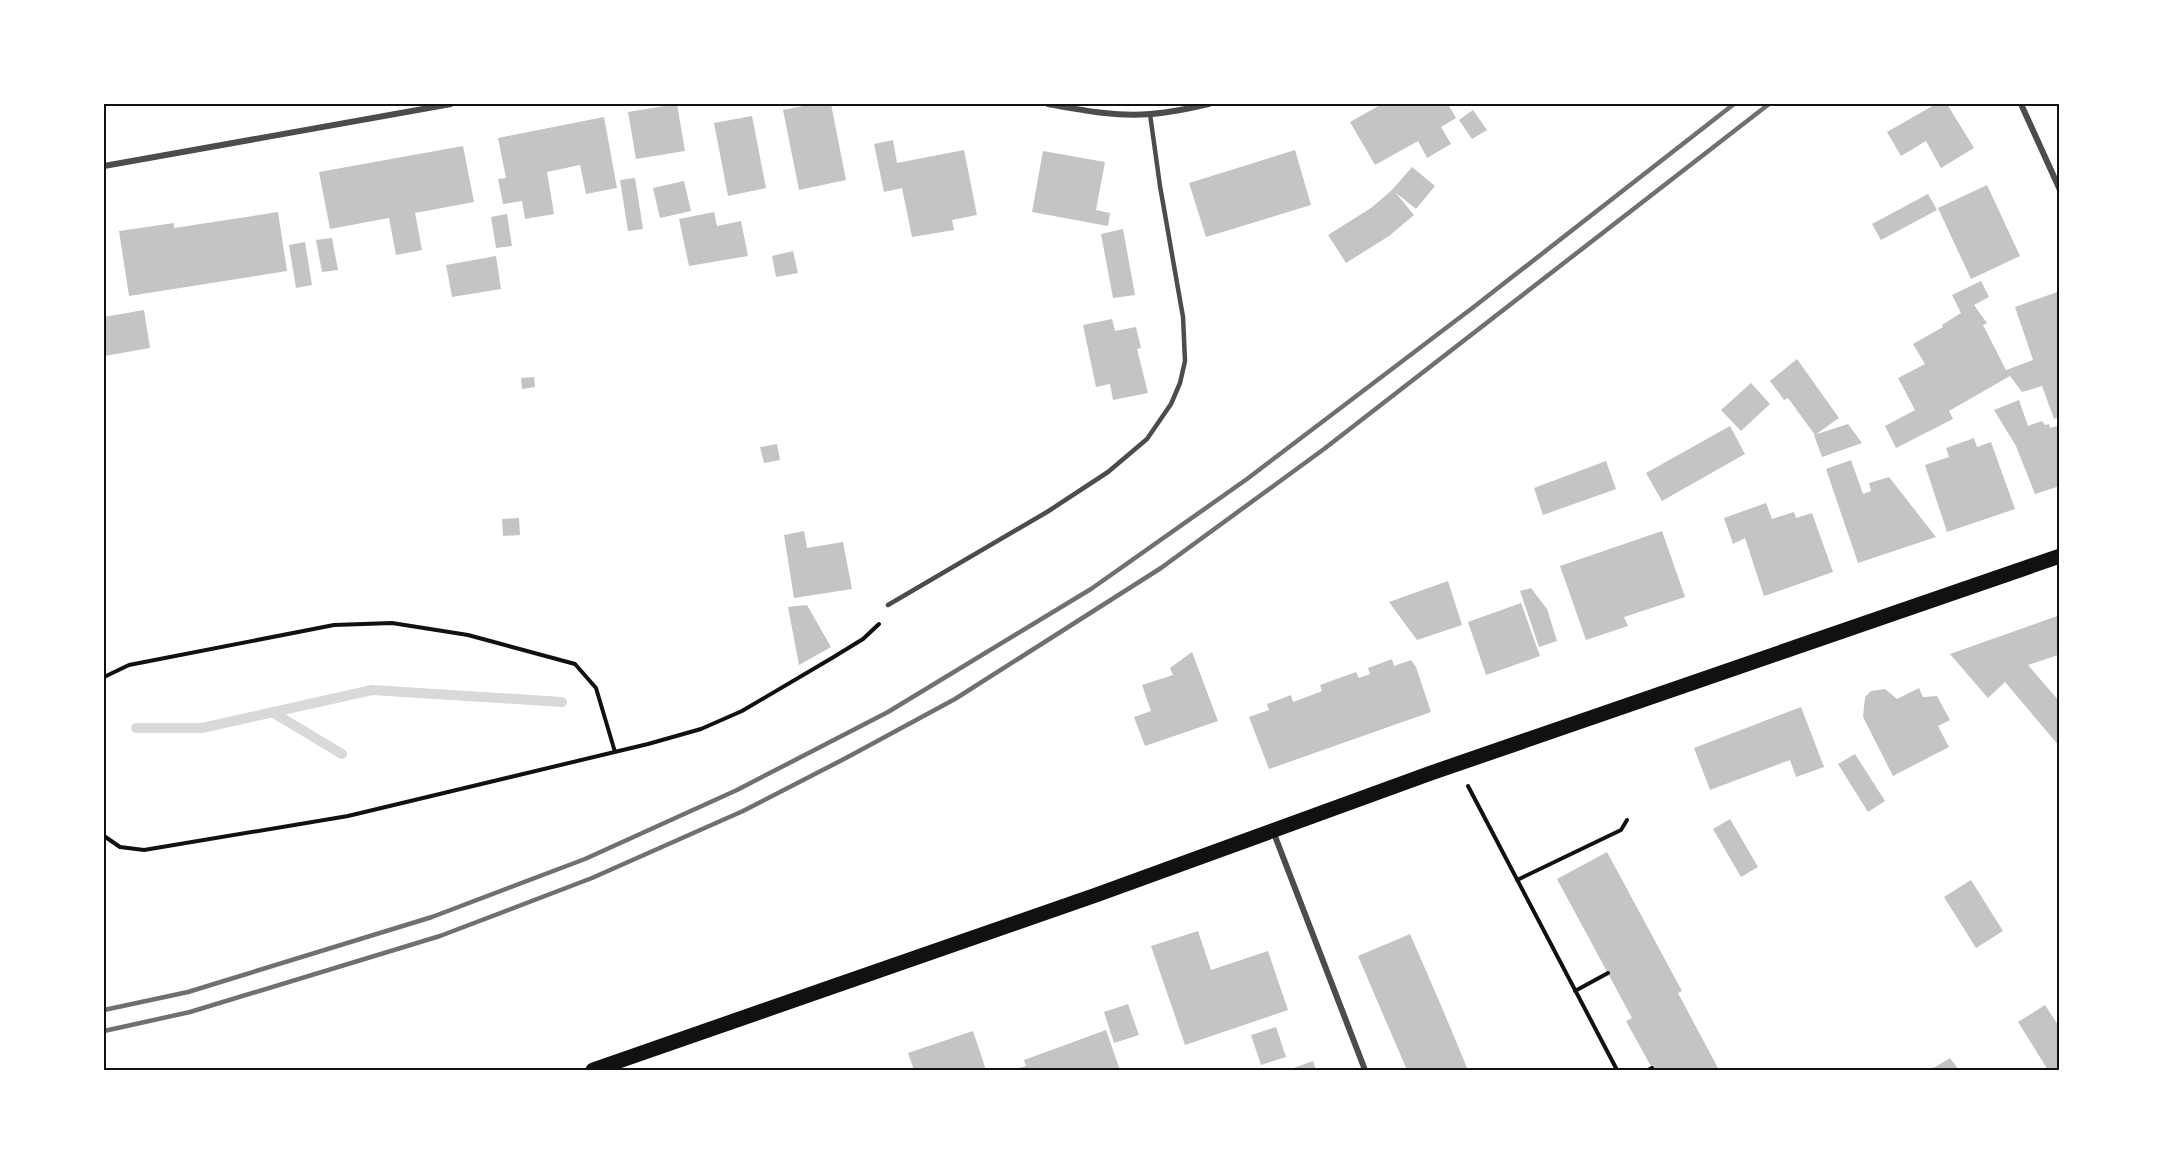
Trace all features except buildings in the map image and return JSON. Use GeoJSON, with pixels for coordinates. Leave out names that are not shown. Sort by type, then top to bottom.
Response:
{"type":"FeatureCollection","features":[{"type":"Feature","properties":{"kind":"main road"},"geometry":{"type":"LineString","coordinates":[[593,1071],[1096,895],[1456,764],[2060,556]]}},
{"type":"Feature","properties":{"kind":"street"},"geometry":{"type":"LineString","coordinates":[[104,166],[451,104]]}},
{"type":"Feature","properties":{"kind":"street"},"geometry":{"type":"LineString","coordinates":[[1048,104],[1089,111],[1150,114],[1209,104]]}},
{"type":"Feature","properties":{"kind":"street"},"geometry":{"type":"LineString","coordinates":[[2021,104],[2060,190]]}},
{"type":"Feature","properties":{"kind":"street"},"geometry":{"type":"LineString","coordinates":[[1273,831],[1365,1071]]}},
{"type":"Feature","properties":{"kind":"lane"},"geometry":{"type":"LineString","coordinates":[[888,605],[1047,512],[1108,472],[1147,440],[1172,404],[1185,361],[1183,317],[1150,114]]}},
{"type":"Feature","properties":{"kind":"path"},"geometry":{"type":"LineString","coordinates":[[104,836],[120,847],[144,850],[348,816],[701,729],[742,711],[863,639],[883,621],[888,605]]}},
{"type":"Feature","properties":{"kind":"path"},"geometry":{"type":"LineString","coordinates":[[104,677],[129,665],[334,625],[392,623],[468,635],[575,664],[596,688],[615,752]]}},
{"type":"Feature","properties":{"kind":"path"},"geometry":{"type":"LineString","coordinates":[[1456,764],[1617,1071]]}},
{"type":"Feature","properties":{"kind":"path"},"geometry":{"type":"LineString","coordinates":[[1517,880],[1622,830],[1627,820]]}},
{"type":"Feature","properties":{"kind":"path"},"geometry":{"type":"LineString","coordinates":[[1575,991],[1608,973]]}},
{"type":"Feature","properties":{"kind":"waterway"},"geometry":{"type":"LineString","coordinates":[[136,728],[202,728],[372,690],[562,702]]}},
{"type":"Feature","properties":{"kind":"waterway"},"geometry":{"type":"LineString","coordinates":[[272,712],[342,754]]}},
{"type":"Feature","properties":{"kind":"railway"},"geometry":{"type":"LineString","coordinates":[[104,1010],[188,992],[432,917],[585,859],[737,790],[888,712],[1091,589],[1247,479],[1475,306],[1734,104]]}},
{"type":"Feature","properties":{"kind":"railway"},"geometry":{"type":"LineString","coordinates":[[104,1031],[190,1012],[440,936],[592,878],[743,811],[955,699],[1161,568],[1324,449],[1769,104]]}}]}
